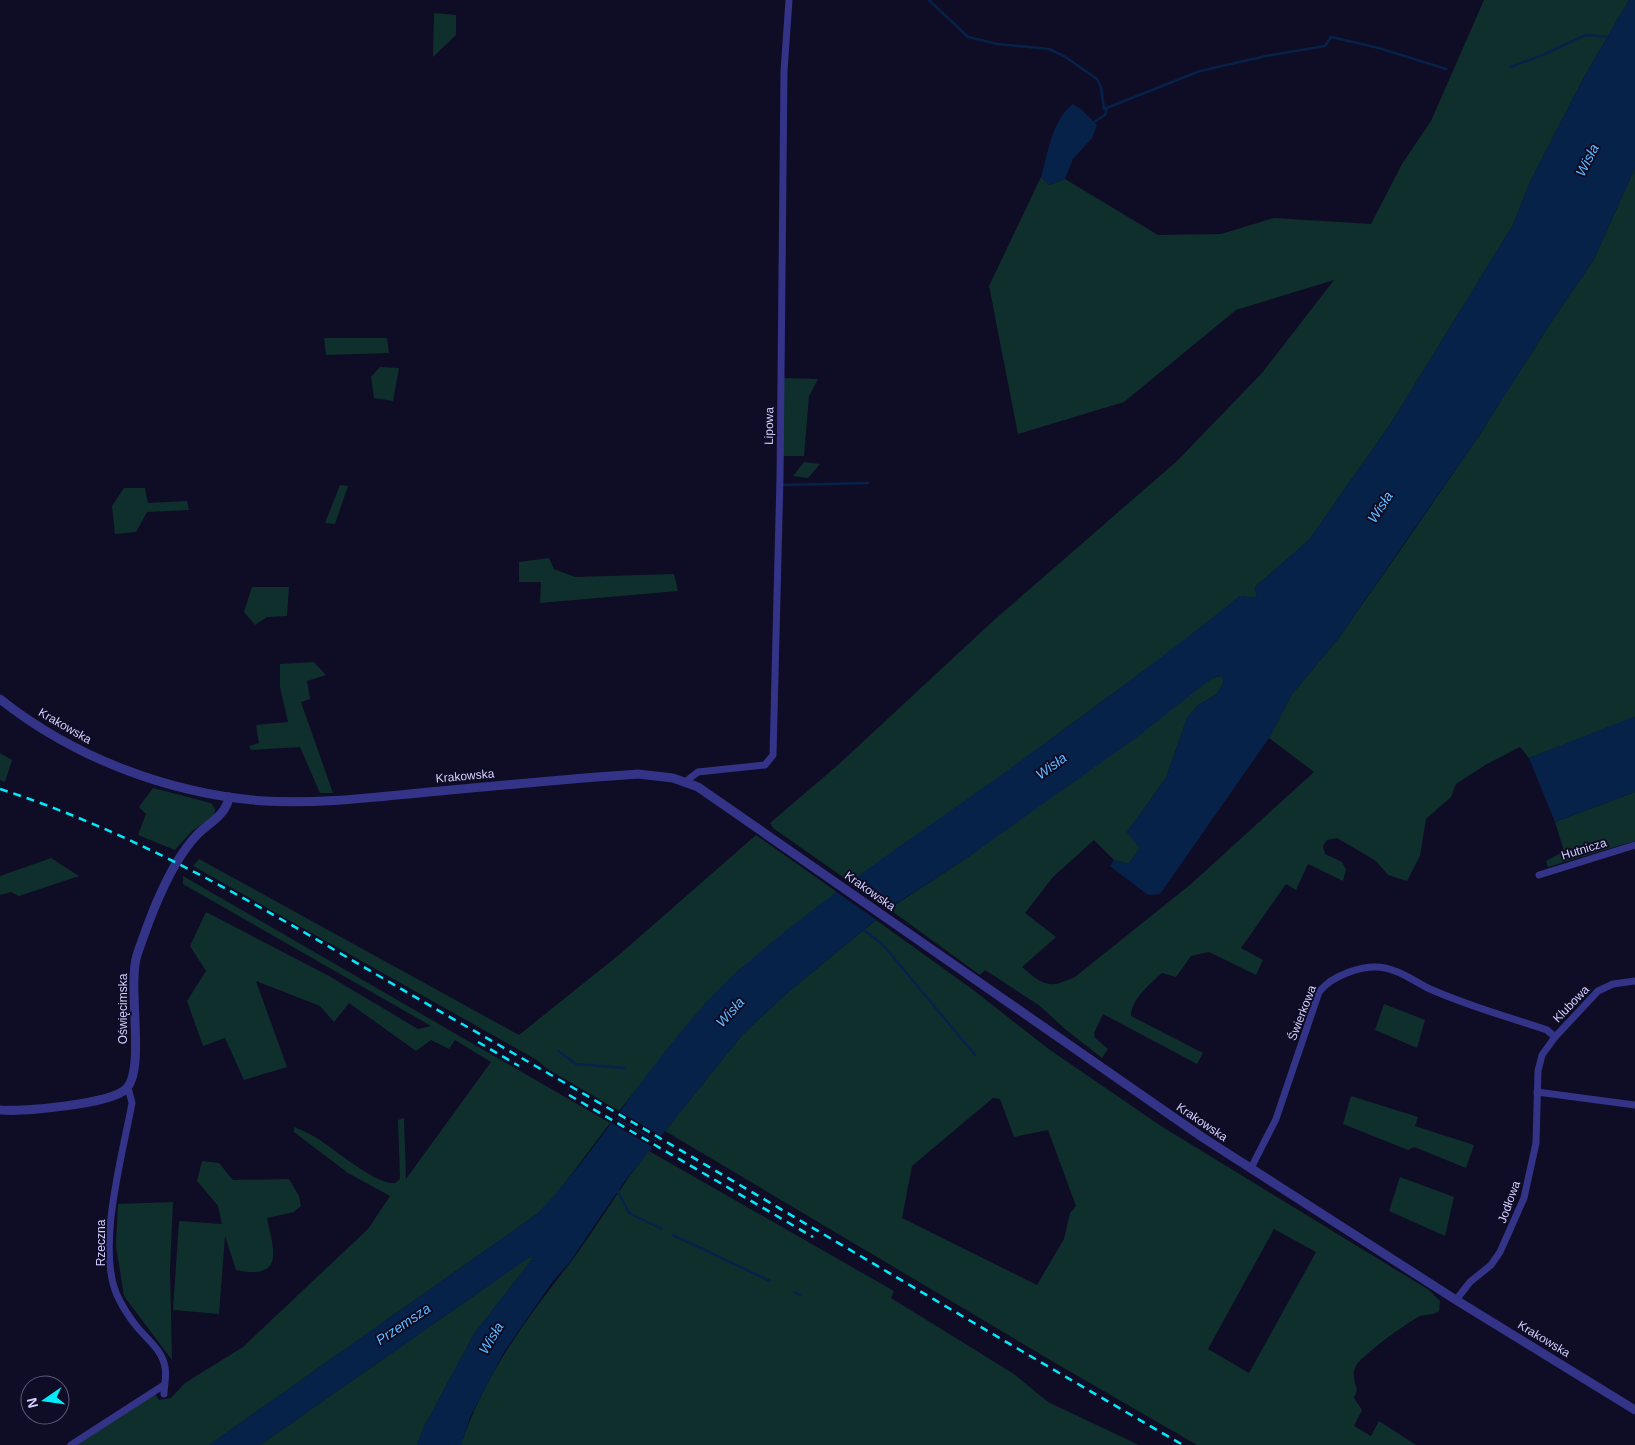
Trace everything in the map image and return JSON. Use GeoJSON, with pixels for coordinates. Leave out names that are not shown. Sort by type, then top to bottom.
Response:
{"type":"FeatureCollection","features":[{"type":"Feature","properties":{"kind":"street","name":"Lipowa"},"geometry":{"type":"LineString","coordinates":[[685,782],[698,772],[766,765],[773,755],[780,478],[784,71],[788,0]]}},
{"type":"Feature","properties":{"kind":"street","name":"Krakowska"},"geometry":{"type":"LineString","coordinates":[[0,699],[53,735],[99,760],[145,777],[229,797],[264,801],[330,801],[638,774],[673,778],[698,787],[1202,1138],[1456,1300],[1635,1410]]}},
{"type":"Feature","properties":{"kind":"street","name":"Oświęcimska"},"geometry":{"type":"LineString","coordinates":[[128,1087],[135,1060],[133,990],[139,950],[156,907],[180,858],[196,836],[228,808],[229,797]]}},
{"type":"Feature","properties":{"kind":"street","name":"Hutnicza"},"geometry":{"type":"LineString","coordinates":[[1539,875],[1635,845]]}},
{"type":"Feature","properties":{"kind":"street","name":"Świerkowa"},"geometry":{"type":"LineString","coordinates":[[1251,1168],[1276,1120],[1319,992],[1325,984],[1334,978],[1371,968],[1397,970],[1431,989],[1547,1030],[1555,1037]]}},
{"type":"Feature","properties":{"kind":"street","name":"Klubowa"},"geometry":{"type":"LineString","coordinates":[[1555,1037],[1598,991],[1613,984],[1635,981]]}},
{"type":"Feature","properties":{"kind":"street","name":"Jodłowa"},"geometry":{"type":"LineString","coordinates":[[1456,1300],[1470,1282],[1491,1265],[1500,1252],[1524,1198],[1536,1143],[1538,1071],[1542,1055],[1555,1037]]}},
{"type":"Feature","properties":{"kind":"street"},"geometry":{"type":"LineString","coordinates":[[0,1110],[80,1104],[113,1097],[128,1087]]}},
{"type":"Feature","properties":{"kind":"street","name":"Rzeczna"},"geometry":{"type":"LineString","coordinates":[[128,1087],[132,1103],[114,1201],[111,1228],[112,1270],[116,1293],[125,1311],[161,1356],[166,1369],[164,1394]]}},
{"type":"Feature","properties":{"kind":"street"},"geometry":{"type":"LineString","coordinates":[[1536,1092],[1635,1105]]}},
{"type":"Feature","properties":{"kind":"street"},"geometry":{"type":"LineString","coordinates":[[71,1445],[164,1385]]}},
{"type":"Feature","properties":{"kind":"green space"},"geometry":{"type":"Polygon","coordinates":[[[1484,0],[1629,0],[1584,77],[1530,182],[1513,225],[1391,423],[1309,540],[1255,587],[1257,598],[1240,596],[1184,641],[998,778],[850,882],[773,828],[770,823],[838,765],[993,621],[1177,461],[1262,373],[1334,280],[1236,310],[1124,402],[1018,434],[989,286],[1041,177],[1049,185],[1065,179],[1158,235],[1221,234],[1274,218],[1371,224],[1402,164],[1431,121],[1484,0]]]}},
{"type":"Feature","properties":{"kind":"green space"},"geometry":{"type":"Polygon","coordinates":[[[434,13],[456,15],[456,35],[433,57],[434,13]]]}},
{"type":"Feature","properties":{"kind":"green space"},"geometry":{"type":"Polygon","coordinates":[[[1635,168],[1635,717],[1529,758],[1520,747],[1487,764],[1456,784],[1451,797],[1426,819],[1420,856],[1407,881],[1388,875],[1376,861],[1337,838],[1327,840],[1323,846],[1325,854],[1342,862],[1346,870],[1343,881],[1308,864],[1296,890],[1286,884],[1241,948],[1263,960],[1256,975],[1209,952],[1191,956],[1176,977],[1162,973],[1142,992],[1134,1004],[1131,1016],[1203,1053],[1197,1064],[1103,1014],[1094,1033],[1095,1038],[1108,1049],[1102,1058],[1065,1029],[1040,1006],[985,970],[980,975],[889,909],[971,855],[1212,678],[1222,676],[1224,682],[1216,695],[1198,705],[1187,718],[1166,778],[1127,832],[1141,848],[1128,864],[1114,860],[1094,840],[1053,877],[1025,913],[1056,937],[1022,967],[1047,984],[1066,981],[1075,977],[1191,884],[1314,772],[1269,738],[1292,694],[1338,639],[1480,434],[1594,259],[1635,168]]]}},
{"type":"Feature","properties":{"kind":"green space"},"geometry":{"type":"Polygon","coordinates":[[[324,338],[387,338],[389,353],[326,355],[324,338]]]}},
{"type":"Feature","properties":{"kind":"green space"},"geometry":{"type":"Polygon","coordinates":[[[380,367],[399,368],[393,401],[374,398],[371,377],[380,367]]]}},
{"type":"Feature","properties":{"kind":"green space"},"geometry":{"type":"Polygon","coordinates":[[[784,378],[818,379],[809,396],[804,456],[783,456],[784,378]]]}},
{"type":"Feature","properties":{"kind":"green space"},"geometry":{"type":"Polygon","coordinates":[[[804,462],[820,464],[808,478],[793,476],[804,462]]]}},
{"type":"Feature","properties":{"kind":"green space"},"geometry":{"type":"Polygon","coordinates":[[[340,485],[348,486],[335,524],[325,523],[340,485]]]}},
{"type":"Feature","properties":{"kind":"green space"},"geometry":{"type":"Polygon","coordinates":[[[124,488],[145,488],[148,503],[187,501],[189,510],[147,512],[136,532],[115,534],[112,506],[124,488]]]}},
{"type":"Feature","properties":{"kind":"green space"},"geometry":{"type":"Polygon","coordinates":[[[549,558],[554,569],[575,577],[674,574],[678,591],[540,603],[541,582],[519,582],[519,562],[549,558]]]}},
{"type":"Feature","properties":{"kind":"green space"},"geometry":{"type":"Polygon","coordinates":[[[252,587],[289,587],[287,616],[267,617],[255,625],[244,612],[252,587]]]}},
{"type":"Feature","properties":{"kind":"green space"},"geometry":{"type":"Polygon","coordinates":[[[314,662],[326,675],[307,681],[310,699],[301,702],[333,793],[320,793],[300,747],[251,750],[249,746],[259,743],[256,725],[288,722],[280,687],[280,664],[314,662]]]}},
{"type":"Feature","properties":{"kind":"green space"},"geometry":{"type":"Polygon","coordinates":[[[0,753],[12,760],[5,782],[0,780],[0,753]]]}},
{"type":"Feature","properties":{"kind":"green space"},"geometry":{"type":"Polygon","coordinates":[[[153,788],[211,803],[215,809],[214,816],[192,831],[175,850],[138,835],[146,814],[139,807],[153,788]]]}},
{"type":"Feature","properties":{"kind":"green space"},"geometry":{"type":"Polygon","coordinates":[[[1635,792],[1635,841],[1548,867],[1546,861],[1564,851],[1555,822],[1635,792]]]}},
{"type":"Feature","properties":{"kind":"green space"},"geometry":{"type":"Polygon","coordinates":[[[756,835],[837,892],[738,971],[689,1024],[619,1111],[546,1068],[537,1060],[193,866],[199,859],[519,1035],[620,954],[756,835]]]}},
{"type":"Feature","properties":{"kind":"green space"},"geometry":{"type":"Polygon","coordinates":[[[51,858],[79,876],[19,896],[11,892],[0,895],[0,876],[51,858]]]}},
{"type":"Feature","properties":{"kind":"green space"},"geometry":{"type":"Polygon","coordinates":[[[183,876],[610,1123],[555,1196],[537,1214],[209,1445],[77,1445],[155,1394],[159,1400],[171,1398],[185,1383],[243,1347],[368,1229],[390,1196],[348,1173],[294,1132],[294,1127],[323,1142],[366,1172],[387,1182],[395,1183],[400,1179],[398,1120],[404,1118],[406,1179],[491,1062],[455,1040],[449,1049],[431,1040],[416,1051],[349,1003],[334,1022],[320,1006],[256,981],[287,1067],[244,1080],[225,1038],[203,1046],[187,1001],[206,971],[190,946],[206,912],[329,976],[418,1029],[431,1026],[183,884],[183,876]]]}},
{"type":"Feature","properties":{"kind":"green space"},"geometry":{"type":"Polygon","coordinates":[[[876,920],[972,989],[1050,1050],[1161,1126],[1429,1290],[1440,1301],[1439,1311],[1418,1317],[1383,1341],[1364,1356],[1355,1368],[1354,1374],[1357,1390],[1354,1398],[1362,1410],[1354,1426],[1371,1436],[1379,1421],[1416,1445],[1197,1445],[665,1131],[742,1035],[787,993],[876,920]],[[993,1098],[912,1166],[902,1218],[1037,1285],[1064,1239],[1070,1213],[1076,1206],[1048,1130],[1014,1137],[1000,1099],[993,1098]],[[1274,1229],[1208,1349],[1249,1373],[1316,1252],[1274,1229]]]}},
{"type":"Feature","properties":{"kind":"green space"},"geometry":{"type":"Polygon","coordinates":[[[1384,1004],[1425,1020],[1417,1048],[1375,1030],[1384,1004]]]}},
{"type":"Feature","properties":{"kind":"green space"},"geometry":{"type":"Polygon","coordinates":[[[1351,1096],[1418,1117],[1415,1126],[1474,1145],[1466,1168],[1414,1147],[1408,1150],[1343,1124],[1351,1096]]]}},
{"type":"Feature","properties":{"kind":"green space"},"geometry":{"type":"Polygon","coordinates":[[[649,1151],[894,1291],[891,1298],[1014,1374],[1048,1402],[1139,1445],[461,1445],[481,1396],[507,1350],[649,1151]]]}},
{"type":"Feature","properties":{"kind":"green space"},"geometry":{"type":"Polygon","coordinates":[[[202,1161],[219,1163],[233,1180],[289,1179],[299,1196],[301,1206],[294,1212],[267,1218],[273,1252],[269,1267],[262,1271],[236,1270],[225,1236],[219,1314],[173,1310],[179,1221],[222,1224],[218,1206],[197,1181],[202,1161]]]}},
{"type":"Feature","properties":{"kind":"green space"},"geometry":{"type":"Polygon","coordinates":[[[1400,1177],[1454,1197],[1445,1236],[1389,1211],[1400,1177]]]}},
{"type":"Feature","properties":{"kind":"green space"},"geometry":{"type":"Polygon","coordinates":[[[173,1202],[170,1269],[172,1360],[124,1296],[116,1246],[118,1204],[173,1202]]]}},
{"type":"Feature","properties":{"kind":"green space"},"geometry":{"type":"Polygon","coordinates":[[[534,1257],[474,1334],[424,1427],[417,1445],[260,1445],[528,1258],[534,1257]]]}},
{"type":"Feature","properties":{"kind":"water"},"geometry":{"type":"Polygon","coordinates":[[[1629,0],[1635,0],[1635,168],[1594,259],[1480,434],[1338,639],[1292,694],[1269,738],[1160,894],[1148,895],[1110,866],[1114,860],[1128,864],[1140,848],[1127,832],[1166,778],[1187,718],[1198,705],[1216,695],[1224,682],[1221,676],[1212,678],[1140,735],[971,855],[894,905],[787,993],[742,1035],[622,1185],[569,1263],[553,1281],[504,1352],[470,1417],[461,1445],[417,1445],[424,1427],[474,1334],[534,1257],[528,1258],[260,1445],[209,1445],[537,1214],[588,1154],[684,1027],[739,970],[770,944],[866,871],[1089,711],[1240,596],[1257,598],[1255,587],[1309,540],[1391,423],[1513,225],[1530,182],[1584,77],[1629,0]]]}},
{"type":"Feature","properties":{"kind":"water"},"geometry":{"type":"Polygon","coordinates":[[[1073,104],[1097,125],[1092,138],[1073,159],[1065,179],[1049,185],[1041,177],[1049,148],[1055,128],[1073,104]]]}},
{"type":"Feature","properties":{"kind":"water"},"geometry":{"type":"Polygon","coordinates":[[[1635,717],[1635,792],[1555,822],[1529,758],[1635,717]]]}},
{"type":"Feature","properties":{"kind":"pier"},"geometry":{"type":"Polygon","coordinates":[[[848,880],[891,911],[878,921],[835,891],[848,880]]]}},
{"type":"Feature","properties":{"kind":"pier"},"geometry":{"type":"Polygon","coordinates":[[[617,1109],[663,1137],[659,1142],[612,1115],[617,1109]]]}},
{"type":"Feature","properties":{"kind":"pier"},"geometry":{"type":"Polygon","coordinates":[[[612,1116],[658,1143],[654,1148],[608,1121],[612,1116]]]}},
{"type":"Feature","properties":{"kind":"waterway"},"geometry":{"type":"LineString","coordinates":[[929,0],[968,37],[997,44],[1049,49],[1064,56],[1097,79],[1101,87],[1104,109],[1200,71],[1266,56],[1325,46],[1331,37],[1379,48],[1446,69]]}},
{"type":"Feature","properties":{"kind":"waterway"},"geometry":{"type":"LineString","coordinates":[[1510,67],[1540,56],[1586,35],[1609,37]]}},
{"type":"Feature","properties":{"kind":"waterway"},"geometry":{"type":"LineString","coordinates":[[1094,122],[1105,115],[1107,108]]}},
{"type":"Feature","properties":{"kind":"waterway"},"geometry":{"type":"LineString","coordinates":[[784,485],[868,483]]}},
{"type":"Feature","properties":{"kind":"waterway"},"geometry":{"type":"LineString","coordinates":[[864,930],[884,946],[975,1055]]}},
{"type":"Feature","properties":{"kind":"waterway"},"geometry":{"type":"LineString","coordinates":[[558,1051],[576,1064],[625,1068]]}},
{"type":"Feature","properties":{"kind":"waterway"},"geometry":{"type":"LineString","coordinates":[[617,1190],[629,1213],[662,1229]]}},
{"type":"Feature","properties":{"kind":"waterway"},"geometry":{"type":"LineString","coordinates":[[673,1235],[770,1281]]}},
{"type":"Feature","properties":{"kind":"waterway"},"geometry":{"type":"LineString","coordinates":[[794,1292],[800,1295]]}},
{"type":"Feature","properties":{"kind":"railway"},"geometry":{"type":"LineString","coordinates":[[0,789],[60,810],[118,835],[174,862],[285,921],[1183,1445]]}},
{"type":"Feature","properties":{"kind":"railway"},"geometry":{"type":"LineString","coordinates":[[478,1042],[519,1066]]}},
{"type":"Feature","properties":{"kind":"railway"},"geometry":{"type":"LineString","coordinates":[[569,1095],[813,1237]]}},
{"type":"Feature","properties":{"kind":"water label","name":"Wisła"},"geometry":{"type":"Point","coordinates":[1587,160]}},
{"type":"Feature","properties":{"kind":"water label","name":"Wisła"},"geometry":{"type":"Point","coordinates":[1380,507]}},
{"type":"Feature","properties":{"kind":"water label","name":"Wisła"},"geometry":{"type":"Point","coordinates":[1051,766]}},
{"type":"Feature","properties":{"kind":"water label","name":"Wisła"},"geometry":{"type":"Point","coordinates":[730,1012]}},
{"type":"Feature","properties":{"kind":"water label","name":"Przemsza"},"geometry":{"type":"Point","coordinates":[403,1324]}},
{"type":"Feature","properties":{"kind":"water label","name":"Wisła"},"geometry":{"type":"Point","coordinates":[491,1338]}}]}
